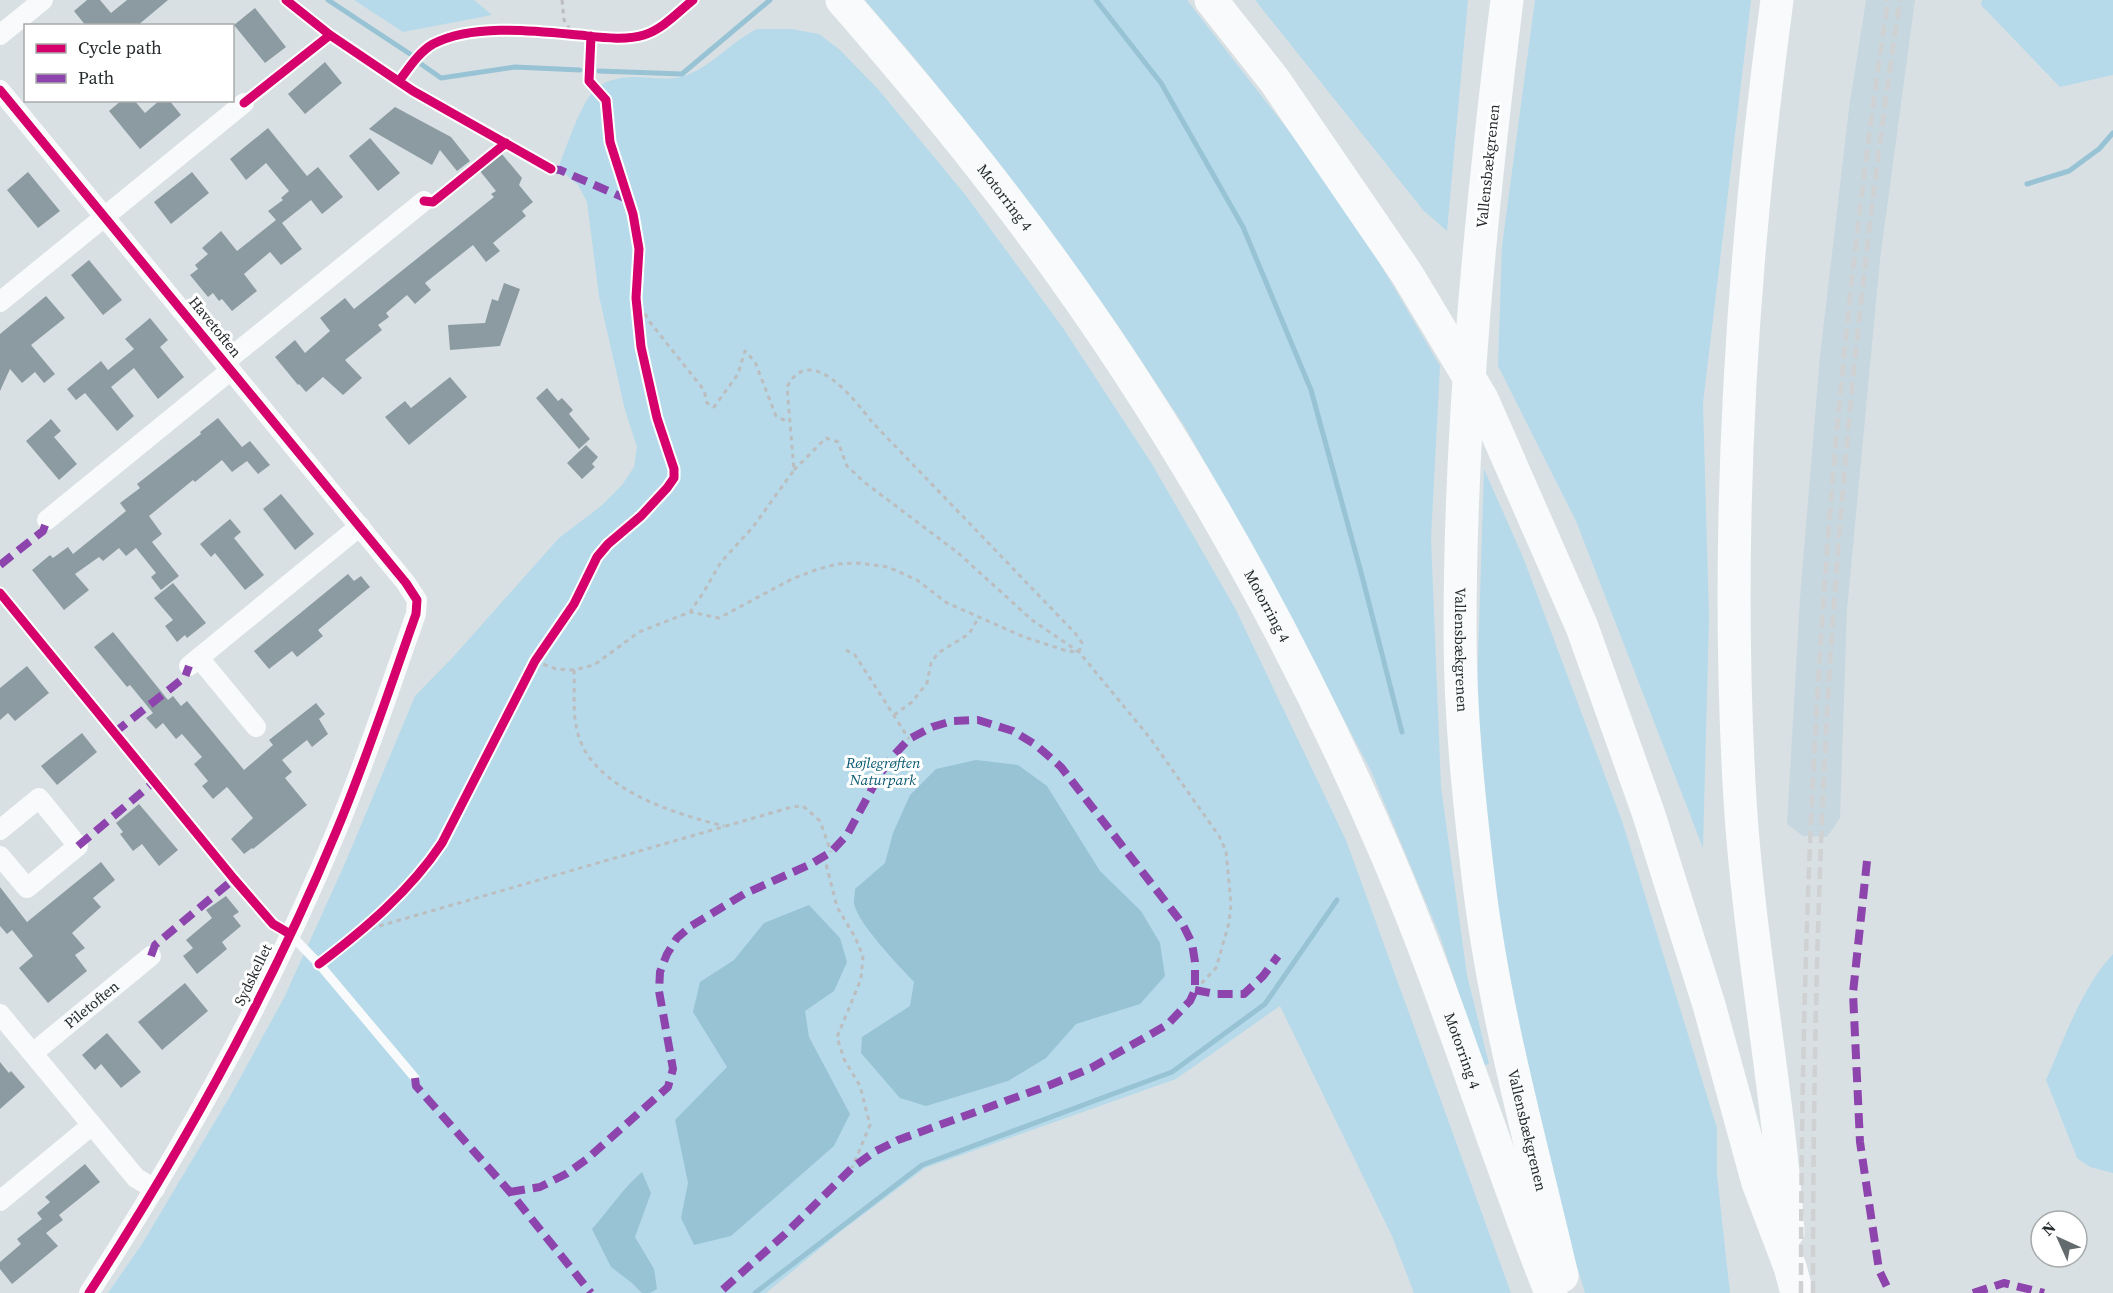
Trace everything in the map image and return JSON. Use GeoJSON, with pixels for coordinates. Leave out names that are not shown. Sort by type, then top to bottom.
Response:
{"type":"FeatureCollection","features":[{"type":"Feature","properties":{"kind":"highway","name":"Motorring 4"},"geometry":{"type":"LineString","coordinates":[[842,0],[949,126],[1067,282],[1135,382],[1210,504],[1270,610],[1338,747],[1412,915],[1524,1226],[1551,1293]]}},
{"type":"Feature","properties":{"kind":"highway"},"geometry":{"type":"LineString","coordinates":[[1212,0],[1275,81],[1407,274],[1482,399],[1582,627],[1633,769],[1709,1005],[1758,1183],[1794,1280]]}},
{"type":"Feature","properties":{"kind":"highway","name":"Vallensbækgrenen"},"geometry":{"type":"LineString","coordinates":[[1507,0],[1468,370],[1460,634],[1466,759],[1479,887],[1504,1033],[1566,1293]]}},
{"type":"Feature","properties":{"kind":"highway"},"geometry":{"type":"LineString","coordinates":[[1777,0],[1754,194],[1740,353],[1733,505],[1733,642],[1741,813],[1757,974],[1784,1172],[1794,1280]]}},
{"type":"Feature","properties":{"kind":"street"},"geometry":{"type":"LineString","coordinates":[[0,35],[43,0]]}},
{"type":"Feature","properties":{"kind":"street","name":"Havetoften"},"geometry":{"type":"LineString","coordinates":[[0,90],[406,583]]}},
{"type":"Feature","properties":{"kind":"street"},"geometry":{"type":"LineString","coordinates":[[0,302],[244,103]]}},
{"type":"Feature","properties":{"kind":"street","name":"Havetoften"},"geometry":{"type":"LineString","coordinates":[[47,520],[424,201]]}},
{"type":"Feature","properties":{"kind":"street"},"geometry":{"type":"LineString","coordinates":[[256,727],[194,662],[360,526]]}},
{"type":"Feature","properties":{"kind":"street","name":"Sydskellet"},"geometry":{"type":"LineString","coordinates":[[89,1293],[155,1189],[218,1078],[290,934],[336,832],[416,614],[417,600],[406,583]]}},
{"type":"Feature","properties":{"kind":"street"},"geometry":{"type":"LineString","coordinates":[[0,830],[39,798],[78,846],[27,888],[0,856]]}},
{"type":"Feature","properties":{"kind":"street","name":"Piletoften"},"geometry":{"type":"LineString","coordinates":[[33,1053],[151,956]]}},
{"type":"Feature","properties":{"kind":"street"},"geometry":{"type":"LineString","coordinates":[[0,1014],[135,1178],[155,1189]]}},
{"type":"Feature","properties":{"kind":"street"},"geometry":{"type":"LineString","coordinates":[[0,1201],[92,1125]]}},
{"type":"Feature","properties":{"kind":"lane"},"geometry":{"type":"LineString","coordinates":[[290,934],[319,964],[415,1078]]}},
{"type":"Feature","properties":{"kind":"path"},"geometry":{"type":"LineString","coordinates":[[562,0],[564,20],[577,35]]}},
{"type":"Feature","properties":{"kind":"path"},"geometry":{"type":"LineString","coordinates":[[561,33],[577,35]]}},
{"type":"Feature","properties":{"kind":"path"},"geometry":{"type":"LineString","coordinates":[[636,293],[639,327]]}},
{"type":"Feature","properties":{"kind":"path"},"geometry":{"type":"LineString","coordinates":[[636,293],[649,321],[704,390],[707,403],[714,407],[738,374],[745,351],[756,362],[776,416],[789,422]]}},
{"type":"Feature","properties":{"kind":"path"},"geometry":{"type":"LineString","coordinates":[[794,470],[787,387],[801,371],[816,369],[828,375],[860,406],[872,422],[1075,633],[1082,643],[1079,652]]}},
{"type":"Feature","properties":{"kind":"path"},"geometry":{"type":"LineString","coordinates":[[690,612],[721,562],[753,527],[794,470],[826,438],[838,442],[847,466],[864,482],[957,552],[1032,620],[1079,652],[1150,738],[1220,836],[1226,851],[1231,904],[1228,923],[1215,968],[1195,990]]}},
{"type":"Feature","properties":{"kind":"path"},"geometry":{"type":"LineString","coordinates":[[529,672],[537,657],[556,669],[574,670],[594,665],[639,632],[690,612],[719,618],[792,579],[838,564],[859,563],[888,567],[916,580],[947,603],[1024,638],[1067,651],[1079,652]]}},
{"type":"Feature","properties":{"kind":"path"},"geometry":{"type":"LineString","coordinates":[[894,715],[912,702],[927,683],[931,663],[938,653],[969,634],[979,617]]}},
{"type":"Feature","properties":{"kind":"path"},"geometry":{"type":"LineString","coordinates":[[846,650],[855,655],[909,739]]}},
{"type":"Feature","properties":{"kind":"path"},"geometry":{"type":"LineString","coordinates":[[574,670],[574,712],[577,732],[585,753],[593,762],[626,789],[651,803],[675,813],[726,826]]}},
{"type":"Feature","properties":{"kind":"path"},"geometry":{"type":"LineString","coordinates":[[362,931],[792,807],[803,806],[820,821],[831,852]]}},
{"type":"Feature","properties":{"kind":"path"},"geometry":{"type":"LineString","coordinates":[[824,856],[837,907],[855,937],[863,957],[861,979],[837,1037],[844,1059],[860,1086],[870,1125],[852,1168]]}},
{"type":"Feature","properties":{"kind":"path"},"geometry":{"type":"LineString","coordinates":[[354,938],[377,916]]}},
{"type":"Feature","properties":{"kind":"shaded area"},"geometry":{"type":"Polygon","coordinates":[[[1866,0],[1915,0],[1880,260],[1847,610],[1840,818],[1827,837],[1803,836],[1787,824],[1800,598],[1820,356],[1849,108],[1866,0]]]}},
{"type":"Feature","properties":{"kind":"shaded area"},"geometry":{"type":"Polygon","coordinates":[[[976,760],[1018,765],[1047,786],[1100,871],[1141,911],[1160,943],[1165,976],[1140,1004],[1076,1024],[1046,1058],[1008,1081],[926,1106],[900,1098],[861,1053],[862,1037],[910,1006],[914,982],[863,922],[854,903],[855,889],[885,863],[893,833],[910,795],[936,769],[976,760]]]}},
{"type":"Feature","properties":{"kind":"shaded area"},"geometry":{"type":"Polygon","coordinates":[[[809,905],[840,938],[847,962],[834,991],[805,1011],[809,1037],[850,1114],[834,1146],[731,1236],[694,1245],[681,1218],[688,1183],[675,1120],[727,1067],[693,1012],[700,982],[734,960],[764,923],[809,905]]]}},
{"type":"Feature","properties":{"kind":"shaded area"},"geometry":{"type":"Polygon","coordinates":[[[642,1172],[651,1193],[635,1237],[654,1269],[657,1289],[650,1293],[642,1293],[611,1267],[592,1229],[622,1192],[642,1172]]]}},
{"type":"Feature","properties":{"kind":"green space"},"geometry":{"type":"Polygon","coordinates":[[[354,0],[474,0],[492,15],[403,32],[354,0]]]}},
{"type":"Feature","properties":{"kind":"green space"},"geometry":{"type":"Polygon","coordinates":[[[865,0],[1187,0],[1316,166],[1375,255],[1440,366],[1431,538],[1441,787],[1467,975],[1489,1064],[1483,1066],[1440,936],[1371,771],[1261,562],[1185,427],[1119,327],[1007,173],[865,0]]]}},
{"type":"Feature","properties":{"kind":"green space"},"geometry":{"type":"Polygon","coordinates":[[[1255,0],[1468,0],[1447,231],[1423,210],[1255,0]]]}},
{"type":"Feature","properties":{"kind":"green space"},"geometry":{"type":"Polygon","coordinates":[[[1535,0],[1751,0],[1703,403],[1709,618],[1703,848],[1576,521],[1498,366],[1502,246],[1535,0]]]}},
{"type":"Feature","properties":{"kind":"green space"},"geometry":{"type":"Polygon","coordinates":[[[1982,0],[2113,0],[2113,75],[2060,87],[1981,5],[1982,0]]]}},
{"type":"Feature","properties":{"kind":"green space","name":"Røjlegrøften Naturpark"},"geometry":{"type":"Polygon","coordinates":[[[757,29],[791,29],[819,34],[840,50],[878,89],[967,197],[1063,328],[1152,464],[1235,608],[1346,840],[1511,1293],[1414,1293],[1392,1236],[1280,1006],[1176,1079],[925,1168],[840,1232],[766,1293],[108,1293],[142,1244],[229,1098],[284,998],[346,861],[415,696],[453,657],[559,538],[601,506],[622,485],[634,467],[637,447],[625,410],[599,296],[587,202],[578,185],[558,168],[580,112],[592,92],[603,84],[634,77],[666,79],[684,76],[703,67],[757,29]]]}},
{"type":"Feature","properties":{"kind":"green space"},"geometry":{"type":"Polygon","coordinates":[[[1484,469],[1523,557],[1622,821],[1717,1128],[1717,1175],[1730,1293],[1585,1293],[1527,1100],[1475,755],[1484,469]]]}},
{"type":"Feature","properties":{"kind":"green space"},"geometry":{"type":"Polygon","coordinates":[[[2113,954],[2113,1173],[2090,1167],[2077,1158],[2046,1080],[2083,998],[2113,954]]]}},
{"type":"Feature","properties":{"kind":"building"},"geometry":{"type":"Polygon","coordinates":[[[87,0],[100,0],[111,13],[127,0],[168,0],[139,24],[84,24],[74,11],[87,0]]]}},
{"type":"Feature","properties":{"kind":"building"},"geometry":{"type":"Polygon","coordinates":[[[255,8],[286,47],[265,63],[234,25],[255,8]]]}},
{"type":"Feature","properties":{"kind":"building"},"geometry":{"type":"Polygon","coordinates":[[[325,62],[342,83],[305,114],[288,94],[325,62]]]}},
{"type":"Feature","properties":{"kind":"building"},"geometry":{"type":"Polygon","coordinates":[[[120,102],[136,102],[145,113],[158,102],[171,102],[181,115],[140,149],[109,111],[120,102]]]}},
{"type":"Feature","properties":{"kind":"building"},"geometry":{"type":"Polygon","coordinates":[[[395,107],[451,137],[470,161],[457,171],[440,150],[432,165],[369,129],[395,107]]]}},
{"type":"Feature","properties":{"kind":"building"},"geometry":{"type":"Polygon","coordinates":[[[268,128],[307,176],[318,167],[343,197],[322,214],[311,200],[282,223],[302,249],[281,265],[270,252],[244,274],[257,291],[232,311],[222,299],[219,301],[213,293],[208,297],[190,275],[198,269],[195,265],[208,254],[202,248],[221,231],[237,251],[276,220],[268,211],[283,200],[281,198],[289,191],[266,163],[246,180],[230,159],[268,128]]]}},
{"type":"Feature","properties":{"kind":"building"},"geometry":{"type":"Polygon","coordinates":[[[370,138],[400,173],[378,191],[349,156],[370,138]]]}},
{"type":"Feature","properties":{"kind":"building"},"geometry":{"type":"Polygon","coordinates":[[[501,153],[522,178],[519,185],[533,202],[522,211],[526,216],[493,243],[500,251],[486,262],[473,245],[425,283],[431,290],[415,304],[407,295],[386,313],[389,317],[378,325],[382,330],[345,360],[362,378],[343,395],[323,377],[306,392],[275,357],[295,340],[305,353],[330,331],[320,318],[345,298],[354,309],[494,197],[491,194],[496,191],[480,171],[501,153]]]}},
{"type":"Feature","properties":{"kind":"building"},"geometry":{"type":"Polygon","coordinates":[[[28,172],[60,211],[38,228],[7,190],[28,172]]]}},
{"type":"Feature","properties":{"kind":"building"},"geometry":{"type":"Polygon","coordinates":[[[192,172],[209,193],[171,224],[154,202],[192,172]]]}},
{"type":"Feature","properties":{"kind":"building"},"geometry":{"type":"Polygon","coordinates":[[[89,260],[122,300],[103,315],[71,275],[89,260]]]}},
{"type":"Feature","properties":{"kind":"building"},"geometry":{"type":"Polygon","coordinates":[[[504,283],[520,289],[500,346],[450,350],[448,325],[485,323],[492,299],[498,301],[504,283]]]}},
{"type":"Feature","properties":{"kind":"building"},"geometry":{"type":"Polygon","coordinates":[[[46,296],[65,318],[31,345],[55,374],[44,383],[35,372],[22,383],[10,369],[0,391],[0,334],[46,296]]]}},
{"type":"Feature","properties":{"kind":"building"},"geometry":{"type":"Polygon","coordinates":[[[150,318],[168,340],[160,347],[184,377],[158,399],[134,368],[111,387],[134,416],[117,431],[85,393],[76,400],[67,389],[101,361],[108,370],[134,349],[125,339],[150,318]]]}},
{"type":"Feature","properties":{"kind":"building"},"geometry":{"type":"Polygon","coordinates":[[[450,377],[467,397],[409,445],[385,417],[405,401],[411,408],[450,377]]]}},
{"type":"Feature","properties":{"kind":"building"},"geometry":{"type":"Polygon","coordinates":[[[547,388],[558,401],[562,398],[573,410],[569,414],[590,439],[579,449],[536,398],[547,388]]]}},
{"type":"Feature","properties":{"kind":"building"},"geometry":{"type":"Polygon","coordinates":[[[218,418],[242,447],[250,441],[270,465],[258,474],[247,461],[232,472],[222,460],[149,516],[162,534],[152,542],[179,576],[161,590],[151,577],[156,573],[136,548],[126,556],[119,548],[103,561],[99,557],[75,574],[89,590],[64,610],[32,570],[50,555],[53,558],[68,547],[73,554],[126,511],[120,503],[140,488],[137,484],[218,418]]]}},
{"type":"Feature","properties":{"kind":"building"},"geometry":{"type":"Polygon","coordinates":[[[51,419],[61,431],[54,437],[77,464],[59,480],[26,441],[51,419]]]}},
{"type":"Feature","properties":{"kind":"building"},"geometry":{"type":"Polygon","coordinates":[[[586,445],[598,457],[592,464],[595,467],[582,479],[567,463],[586,445]]]}},
{"type":"Feature","properties":{"kind":"building"},"geometry":{"type":"Polygon","coordinates":[[[281,494],[314,534],[295,550],[263,509],[281,494]]]}},
{"type":"Feature","properties":{"kind":"building"},"geometry":{"type":"Polygon","coordinates":[[[230,519],[241,532],[234,538],[264,575],[245,590],[215,553],[211,557],[200,544],[230,519]]]}},
{"type":"Feature","properties":{"kind":"building"},"geometry":{"type":"Polygon","coordinates":[[[348,574],[354,581],[361,576],[370,587],[318,630],[323,636],[297,657],[292,651],[269,669],[254,651],[348,574]]]}},
{"type":"Feature","properties":{"kind":"building"},"geometry":{"type":"Polygon","coordinates":[[[173,583],[206,623],[187,638],[185,635],[177,642],[165,626],[173,620],[154,598],[173,583]]]}},
{"type":"Feature","properties":{"kind":"building"},"geometry":{"type":"Polygon","coordinates":[[[113,632],[168,700],[173,696],[181,706],[187,701],[244,770],[273,745],[269,740],[316,703],[325,714],[319,719],[328,734],[312,747],[307,740],[282,760],[292,772],[285,778],[307,805],[244,854],[231,839],[253,818],[227,787],[213,799],[202,786],[208,781],[194,764],[202,757],[182,734],[176,739],[163,723],[156,729],[146,718],[153,713],[130,685],[127,687],[94,647],[113,632]]]}},
{"type":"Feature","properties":{"kind":"building"},"geometry":{"type":"Polygon","coordinates":[[[27,666],[49,693],[15,721],[8,713],[0,720],[0,688],[27,666]]]}},
{"type":"Feature","properties":{"kind":"building"},"geometry":{"type":"Polygon","coordinates":[[[82,733],[97,752],[57,785],[41,766],[82,733]]]}},
{"type":"Feature","properties":{"kind":"building"},"geometry":{"type":"Polygon","coordinates":[[[139,804],[178,850],[159,866],[142,844],[133,851],[120,834],[123,832],[116,823],[139,804]]]}},
{"type":"Feature","properties":{"kind":"building"},"geometry":{"type":"Polygon","coordinates":[[[101,862],[115,880],[93,898],[101,907],[72,933],[85,948],[75,955],[87,971],[48,1003],[19,968],[33,956],[12,930],[7,934],[0,926],[0,887],[27,922],[101,862]]]}},
{"type":"Feature","properties":{"kind":"building"},"geometry":{"type":"Polygon","coordinates":[[[226,896],[239,912],[233,916],[241,926],[222,942],[227,949],[197,974],[183,956],[193,948],[186,940],[212,918],[206,910],[226,896]]]}},
{"type":"Feature","properties":{"kind":"building"},"geometry":{"type":"Polygon","coordinates":[[[185,983],[208,1011],[162,1050],[138,1022],[185,983]]]}},
{"type":"Feature","properties":{"kind":"building"},"geometry":{"type":"Polygon","coordinates":[[[107,1033],[141,1072],[121,1088],[101,1064],[95,1070],[82,1055],[107,1033]]]}},
{"type":"Feature","properties":{"kind":"building"},"geometry":{"type":"Polygon","coordinates":[[[0,1062],[25,1087],[0,1109],[0,1062]]]}},
{"type":"Feature","properties":{"kind":"building"},"geometry":{"type":"Polygon","coordinates":[[[85,1164],[100,1182],[59,1215],[63,1220],[46,1233],[58,1246],[12,1284],[0,1269],[0,1262],[21,1244],[17,1239],[42,1219],[37,1213],[50,1202],[45,1197],[85,1164]]]}},
{"type":"Feature","properties":{"kind":"waterway"},"geometry":{"type":"LineString","coordinates":[[328,0],[410,54]]}},
{"type":"Feature","properties":{"kind":"waterway"},"geometry":{"type":"LineString","coordinates":[[599,71],[682,74],[770,0]]}},
{"type":"Feature","properties":{"kind":"waterway"},"geometry":{"type":"LineString","coordinates":[[1096,0],[1161,83],[1243,227],[1311,390],[1402,732]]}},
{"type":"Feature","properties":{"kind":"waterway"},"geometry":{"type":"LineString","coordinates":[[421,64],[441,78],[515,67],[580,70]]}},
{"type":"Feature","properties":{"kind":"waterway"},"geometry":{"type":"LineString","coordinates":[[2027,184],[2069,171],[2099,149],[2113,133]]}},
{"type":"Feature","properties":{"kind":"waterway"},"geometry":{"type":"LineString","coordinates":[[755,1293],[922,1165],[1172,1072],[1265,1004],[1337,900]]}},
{"type":"Feature","properties":{"kind":"railway"},"geometry":{"type":"LineString","coordinates":[[1801,1293],[1806,968],[1820,645],[1847,322],[1888,0]]}},
{"type":"Feature","properties":{"kind":"railway"},"geometry":{"type":"LineString","coordinates":[[1813,1293],[1815,1063],[1829,681],[1857,340],[1900,0]]}},
{"type":"Feature","properties":{"kind":"marked path"},"geometry":{"type":"LineString","coordinates":[[551,169],[560,170],[629,200]]}},
{"type":"Feature","properties":{"kind":"marked path"},"geometry":{"type":"LineString","coordinates":[[0,565],[43,531],[47,520]]}},
{"type":"Feature","properties":{"kind":"marked path"},"geometry":{"type":"LineString","coordinates":[[114,733],[185,677],[189,666]]}},
{"type":"Feature","properties":{"kind":"marked path"},"geometry":{"type":"LineString","coordinates":[[510,1192],[540,1187],[566,1174],[587,1159],[668,1087],[673,1069],[659,991],[660,972],[677,938],[691,926],[744,894],[811,864],[831,852],[847,835],[880,774],[909,739],[932,727],[952,721],[978,720],[1013,731],[1036,745],[1061,767],[1182,923],[1192,943],[1195,962],[1195,990],[1190,1001],[1167,1025],[1091,1068],[898,1140],[874,1152],[852,1168],[784,1235],[719,1293]]}},
{"type":"Feature","properties":{"kind":"marked path"},"geometry":{"type":"LineString","coordinates":[[78,846],[154,782]]}},
{"type":"Feature","properties":{"kind":"marked path"},"geometry":{"type":"LineString","coordinates":[[1867,861],[1853,993],[1860,1142],[1879,1270],[1890,1293]]}},
{"type":"Feature","properties":{"kind":"marked path"},"geometry":{"type":"LineString","coordinates":[[151,956],[155,945],[234,879]]}},
{"type":"Feature","properties":{"kind":"marked path"},"geometry":{"type":"LineString","coordinates":[[1195,990],[1216,994],[1244,994],[1263,976],[1278,956]]}},
{"type":"Feature","properties":{"kind":"marked path"},"geometry":{"type":"LineString","coordinates":[[415,1078],[416,1086],[510,1192],[591,1293]]}},
{"type":"Feature","properties":{"kind":"marked path"},"geometry":{"type":"LineString","coordinates":[[1973,1293],[2004,1283],[2044,1293]]}},
{"type":"Feature","properties":{"kind":"cycle path"},"geometry":{"type":"LineString","coordinates":[[286,0],[330,35],[413,91],[551,169]]}},
{"type":"Feature","properties":{"kind":"cycle path"},"geometry":{"type":"LineString","coordinates":[[399,81],[423,51],[449,37],[505,30],[612,38],[636,37],[658,29],[693,0]]}},
{"type":"Feature","properties":{"kind":"cycle path"},"geometry":{"type":"LineString","coordinates":[[244,103],[330,35]]}},
{"type":"Feature","properties":{"kind":"cycle path"},"geometry":{"type":"LineString","coordinates":[[319,964],[386,908],[429,861],[442,843],[535,661],[574,604],[597,557],[608,544],[641,516],[674,478],[674,469],[657,418],[641,347],[636,298],[639,249],[633,214],[610,142],[606,100],[589,81],[591,36]]}},
{"type":"Feature","properties":{"kind":"cycle path"},"geometry":{"type":"LineString","coordinates":[[0,90],[406,583],[417,600],[416,614],[378,724],[310,892],[223,1068],[158,1182],[89,1293]]}},
{"type":"Feature","properties":{"kind":"cycle path"},"geometry":{"type":"LineString","coordinates":[[424,201],[433,202],[506,143]]}},
{"type":"Feature","properties":{"kind":"cycle path"},"geometry":{"type":"LineString","coordinates":[[0,593],[234,879],[273,924],[290,934]]}}]}
